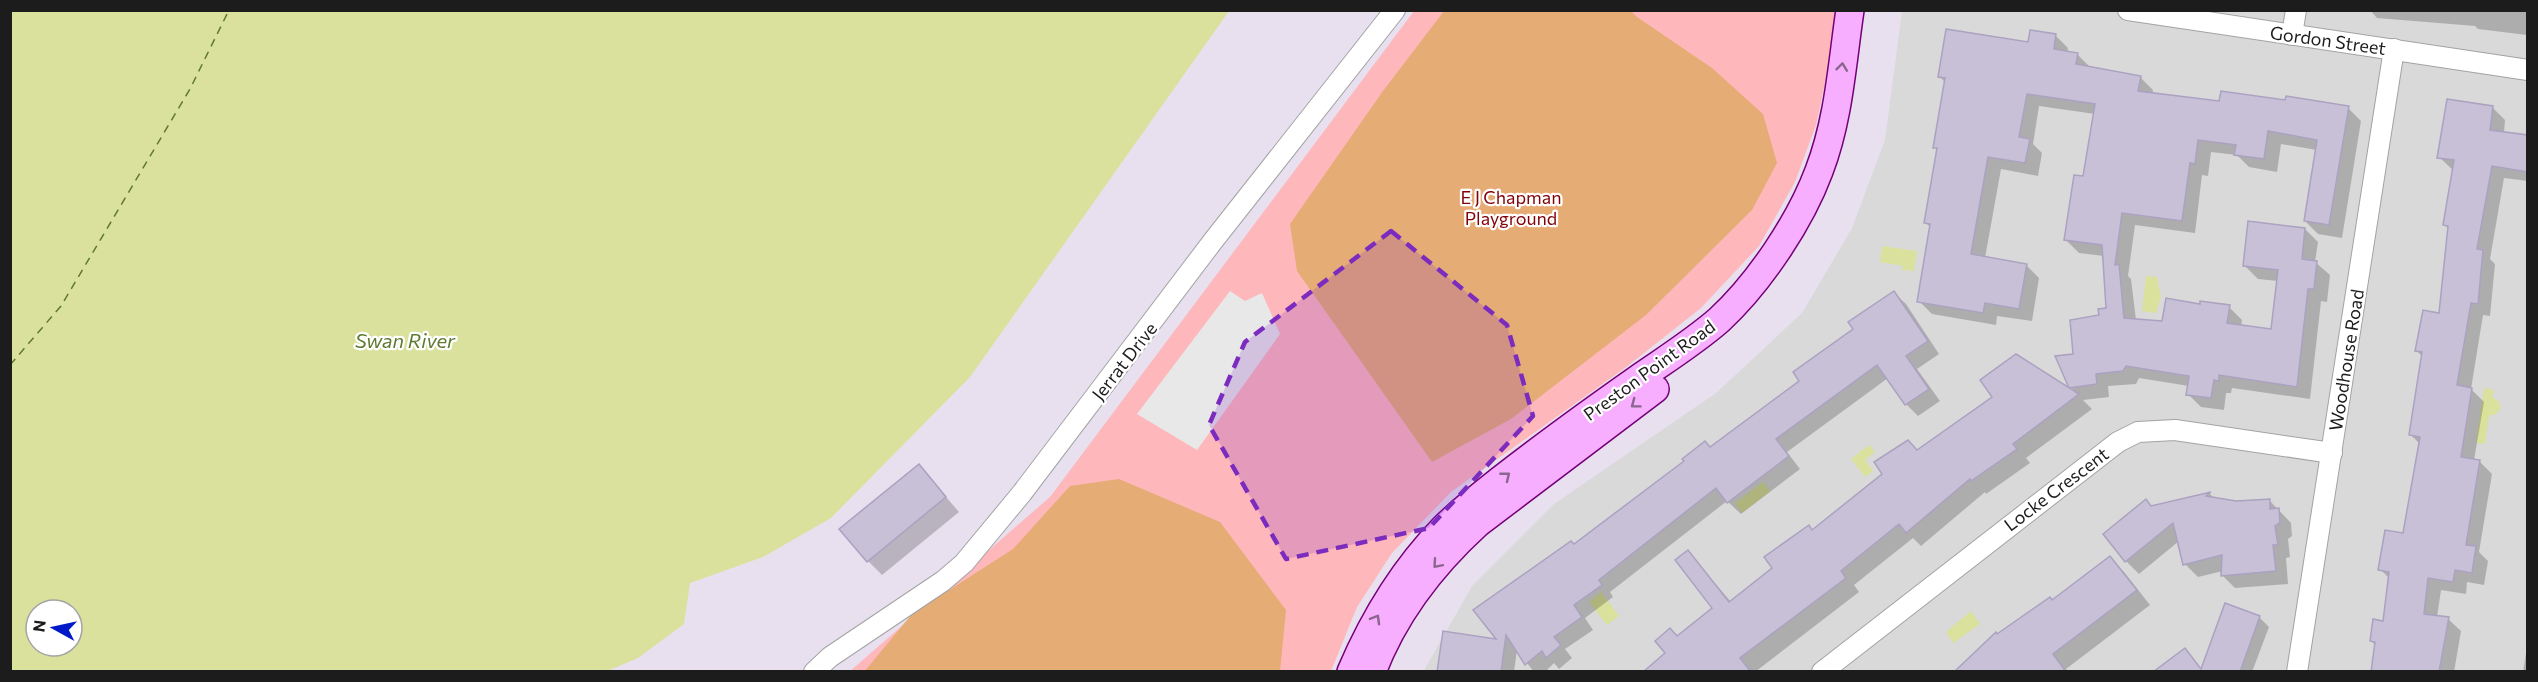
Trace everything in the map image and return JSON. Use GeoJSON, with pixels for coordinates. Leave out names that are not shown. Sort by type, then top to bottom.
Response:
{"type":"FeatureCollection","features":[{"type":"Feature","properties":{"kind":"main road","name":"Preston Point Road"},"geometry":{"type":"LineString","coordinates":[[1350,672],[1367,634],[1390,594],[1412,563],[1445,527],[1517,467],[1699,337],[1720,318],[1758,276],[1788,233],[1819,171],[1837,108],[1850,10]]}},
{"type":"Feature","properties":{"kind":"main road","name":"Preston Point Road"},"geometry":{"type":"LineString","coordinates":[[1372,672],[1393,628],[1416,590],[1453,546],[1478,523],[1703,353],[1767,294],[1806,237],[1833,185],[1853,120],[1869,10]]}},
{"type":"Feature","properties":{"kind":"street","name":"Jerrat Drive"},"geometry":{"type":"LineString","coordinates":[[814,672],[830,657],[943,581],[964,563],[1022,493],[1213,241],[1395,10]]}},
{"type":"Feature","properties":{"kind":"street","name":"Gordon Street"},"geometry":{"type":"LineString","coordinates":[[2128,10],[2528,70]]}},
{"type":"Feature","properties":{"kind":"street"},"geometry":{"type":"LineString","coordinates":[[2292,35],[2296,10]]}},
{"type":"Feature","properties":{"kind":"street","name":"Woodhouse Road"},"geometry":{"type":"LineString","coordinates":[[2298,672],[2394,49]]}},
{"type":"Feature","properties":{"kind":"street","name":"Locke Crescent"},"geometry":{"type":"LineString","coordinates":[[1822,672],[2118,442],[2138,432],[2175,430],[2332,453]]}},
{"type":"Feature","properties":{"kind":"highlighted area"},"geometry":{"type":"Polygon","coordinates":[[[1391,231],[1507,325],[1533,416],[1429,528],[1286,559],[1209,425],[1245,342],[1391,231]]]}},
{"type":"Feature","properties":{"kind":"shaded area"},"geometry":{"type":"Polygon","coordinates":[[[1902,11],[2527,11],[2527,671],[1423,672],[1472,586],[1554,504],[1716,393],[1802,313],[1852,228],[1885,140],[1902,11]]]}},
{"type":"Feature","properties":{"kind":"shaded area"},"geometry":{"type":"Polygon","coordinates":[[[1230,291],[1245,301],[1262,293],[1280,334],[1197,450],[1137,414],[1230,291]]]}},
{"type":"Feature","properties":{"kind":"green space","name":"E J Chapman Playground"},"geometry":{"type":"Polygon","coordinates":[[[1414,11],[1836,11],[1829,65],[1816,125],[1795,182],[1759,246],[1701,308],[1625,368],[1451,492],[1392,553],[1357,607],[1331,671],[849,672],[1050,497],[1414,11]]]}},
{"type":"Feature","properties":{"kind":"green space"},"geometry":{"type":"Polygon","coordinates":[[[1444,11],[1631,11],[1712,68],[1763,114],[1777,163],[1752,210],[1646,315],[1511,419],[1432,462],[1297,271],[1290,224],[1383,91],[1444,11]]]}},
{"type":"Feature","properties":{"kind":"green space"},"geometry":{"type":"Polygon","coordinates":[[[1119,479],[1220,522],[1286,610],[1280,671],[864,672],[912,614],[1013,549],[1070,486],[1119,479]]]}},
{"type":"Feature","properties":{"kind":"water","name":"Swan River"},"geometry":{"type":"Polygon","coordinates":[[[10,11],[1229,11],[970,377],[831,518],[763,557],[690,583],[684,624],[638,658],[605,672],[11,671],[10,11]]]}},
{"type":"Feature","properties":{"kind":"water"},"geometry":{"type":"Polygon","coordinates":[[[1882,246],[1917,251],[1914,271],[1902,270],[1903,266],[1880,262],[1882,246]]]}},
{"type":"Feature","properties":{"kind":"water"},"geometry":{"type":"Polygon","coordinates":[[[2146,276],[2157,277],[2161,297],[2156,313],[2142,311],[2146,276]]]}},
{"type":"Feature","properties":{"kind":"water"},"geometry":{"type":"Polygon","coordinates":[[[2484,388],[2494,390],[2492,397],[2498,400],[2501,408],[2496,414],[2489,416],[2485,444],[2476,443],[2484,388]]]}},
{"type":"Feature","properties":{"kind":"water"},"geometry":{"type":"Polygon","coordinates":[[[1869,445],[1875,452],[1865,460],[1873,471],[1865,477],[1851,459],[1869,445]]]}},
{"type":"Feature","properties":{"kind":"water"},"geometry":{"type":"Polygon","coordinates":[[[1763,482],[1770,491],[1742,513],[1735,503],[1763,482]]]}},
{"type":"Feature","properties":{"kind":"water"},"geometry":{"type":"Polygon","coordinates":[[[1601,592],[1619,616],[1607,625],[1589,602],[1601,592]]]}},
{"type":"Feature","properties":{"kind":"water"},"geometry":{"type":"Polygon","coordinates":[[[1971,611],[1980,624],[1953,643],[1946,632],[1971,611]]]}},
{"type":"Feature","properties":{"kind":"building"},"geometry":{"type":"Polygon","coordinates":[[[1946,29],[2028,42],[2030,30],[2056,34],[2054,49],[2078,53],[2076,64],[2141,76],[2138,91],[2219,101],[2221,91],[2285,100],[2286,96],[2349,106],[2329,225],[2304,221],[2317,140],[2268,131],[2264,159],[2234,155],[2236,145],[2198,140],[2195,164],[2190,163],[2182,221],[2122,213],[2115,265],[2119,264],[2124,318],[2162,321],[2166,298],[2200,304],[2200,301],[2230,305],[2227,323],[2271,329],[2278,270],[2243,266],[2248,221],[2305,228],[2302,259],[2317,261],[2314,289],[2308,289],[2297,387],[2219,375],[2219,381],[2214,380],[2211,398],[2186,395],[2189,376],[2126,366],[2123,371],[2096,374],[2097,384],[2069,388],[2055,356],[2073,354],[2070,320],[2099,315],[2098,309],[2106,308],[2102,245],[2064,240],[2074,175],[2083,176],[2095,104],[2027,94],[2019,137],[2030,139],[2025,163],[1988,157],[1971,254],[2027,264],[2019,309],[1985,303],[1983,313],[1917,302],[1930,224],[1924,223],[1937,148],[1933,148],[1945,78],[1938,77],[1946,29]]]}},
{"type":"Feature","properties":{"kind":"building"},"geometry":{"type":"Polygon","coordinates":[[[2447,99],[2493,106],[2490,130],[2528,135],[2528,172],[2492,166],[2477,249],[2483,250],[2478,304],[2471,303],[2457,385],[2472,388],[2461,457],[2480,460],[2466,545],[2476,546],[2472,573],[2455,570],[2453,582],[2428,578],[2424,614],[2449,617],[2439,672],[2371,672],[2375,642],[2370,641],[2373,619],[2383,621],[2389,572],[2378,570],[2385,530],[2403,533],[2420,437],[2409,435],[2422,352],[2415,351],[2423,310],[2439,313],[2448,226],[2443,225],[2454,160],[2437,158],[2447,99]]]}},
{"type":"Feature","properties":{"kind":"building"},"geometry":{"type":"Polygon","coordinates":[[[1894,291],[1928,341],[1906,356],[1929,389],[1905,405],[1877,365],[1776,439],[1789,456],[1727,503],[1716,488],[1599,580],[1602,585],[1574,605],[1582,617],[1554,637],[1561,645],[1546,658],[1542,651],[1525,665],[1506,635],[1501,672],[1437,672],[1443,631],[1496,639],[1473,610],[1571,541],[1574,544],[1684,461],[1682,459],[1705,441],[1710,447],[1799,381],[1793,372],[1853,329],[1848,322],[1894,291]]]}},
{"type":"Feature","properties":{"kind":"building"},"geometry":{"type":"Polygon","coordinates":[[[2016,354],[2079,394],[2013,444],[2017,449],[1971,481],[1970,479],[1906,533],[1899,524],[1841,571],[1846,578],[1740,658],[1751,672],[1643,672],[1665,653],[1655,641],[1670,628],[1677,636],[1712,608],[1675,560],[1688,550],[1729,602],[1772,568],[1764,557],[1809,525],[1812,530],[1882,474],[1874,462],[1908,440],[1917,450],[1992,397],[1980,380],[2016,354]]]}},
{"type":"Feature","properties":{"kind":"building"},"geometry":{"type":"Polygon","coordinates":[[[919,464],[946,497],[867,562],[839,529],[919,464]]]}},
{"type":"Feature","properties":{"kind":"building"},"geometry":{"type":"Polygon","coordinates":[[[2211,492],[2206,496],[2236,501],[2270,499],[2270,509],[2279,508],[2280,523],[2275,526],[2278,545],[2273,545],[2276,571],[2221,576],[2222,555],[2183,565],[2173,523],[2125,562],[2103,534],[2146,499],[2151,506],[2211,492]]]}},
{"type":"Feature","properties":{"kind":"building"},"geometry":{"type":"Polygon","coordinates":[[[2110,556],[2137,590],[2053,654],[2066,672],[1954,672],[1996,632],[1997,634],[2050,597],[2052,600],[2110,556]]]}},
{"type":"Feature","properties":{"kind":"building"},"geometry":{"type":"Polygon","coordinates":[[[2225,603],[2260,616],[2240,672],[2153,672],[2185,648],[2201,669],[2225,603]]]}},
{"type":"Feature","properties":{"kind":"ferry route"},"geometry":{"type":"LineString","coordinates":[[10,365],[61,306],[190,89],[229,10]]}}]}
